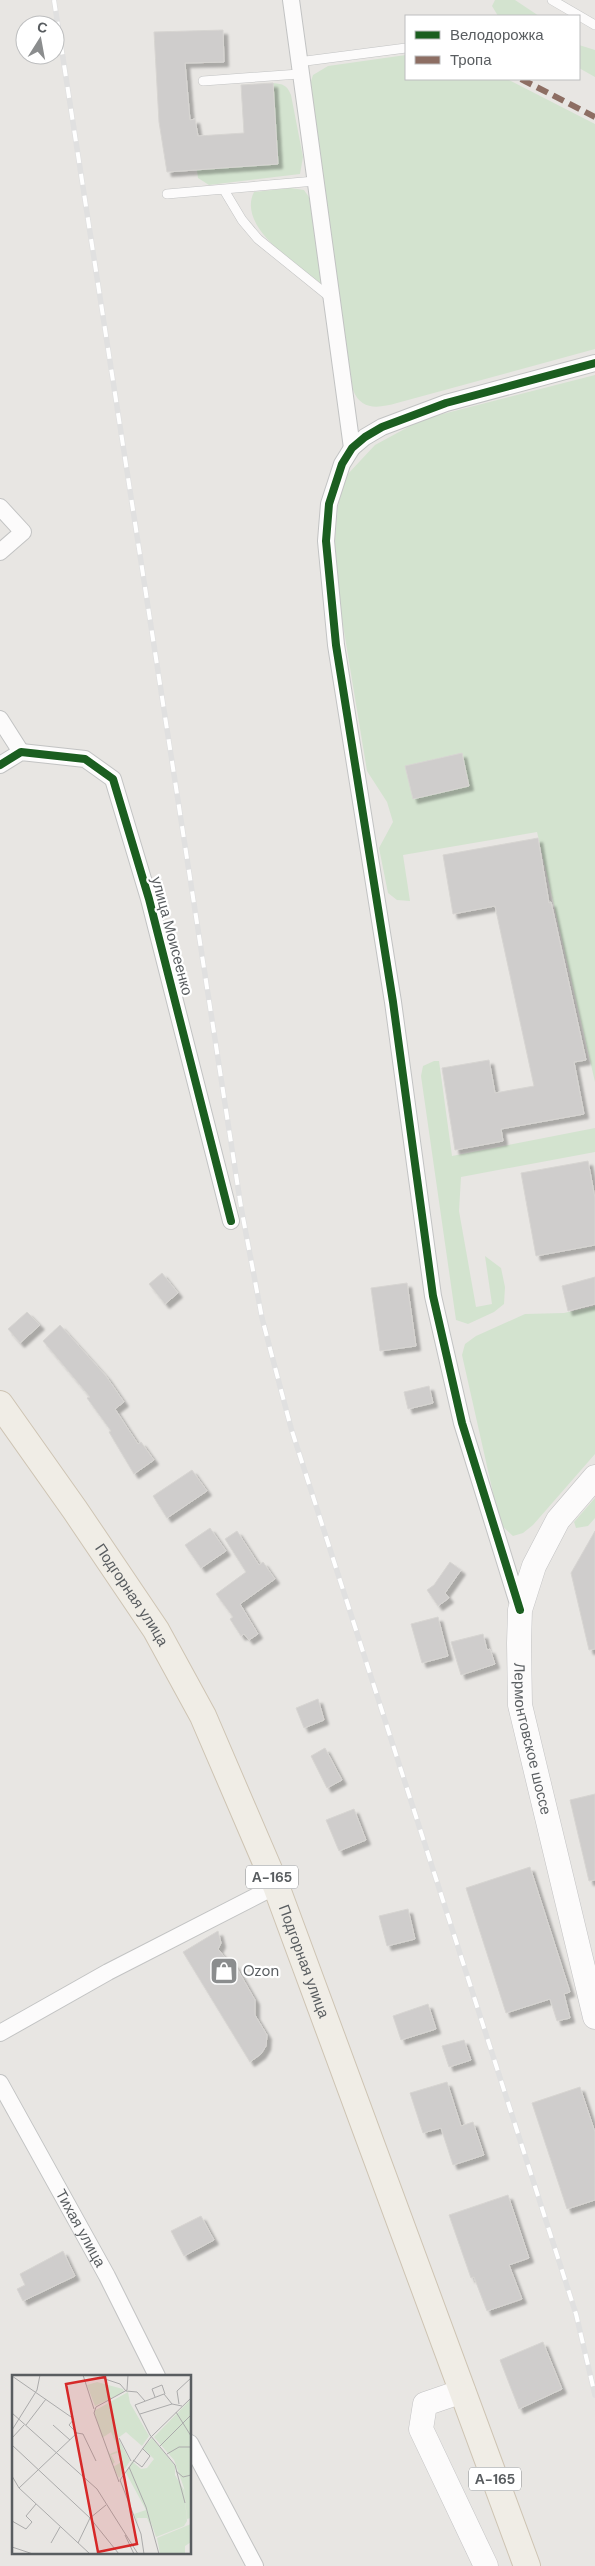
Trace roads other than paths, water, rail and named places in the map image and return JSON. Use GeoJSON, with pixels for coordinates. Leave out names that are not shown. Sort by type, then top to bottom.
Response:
{"type":"FeatureCollection","features":[{"type":"Feature","properties":{"kind":"main road","name":"Подгорная улица"},"geometry":{"type":"LineString","coordinates":[[0,1404],[76,1510],[156,1630],[203,1716],[276,1886],[463,2391]]}},
{"type":"Feature","properties":{"kind":"main road","name":"А-165"},"geometry":{"type":"LineString","coordinates":[[463,2391],[527,2566]]}},
{"type":"Feature","properties":{"kind":"street"},"geometry":{"type":"LineString","coordinates":[[291,0],[298,68],[352,448]]}},
{"type":"Feature","properties":{"kind":"street"},"geometry":{"type":"LineString","coordinates":[[520,1610],[462,1423],[433,1296],[390,983],[336,645],[326,541],[329,504],[342,464],[352,448],[365,437],[382,427],[446,403],[595,363]]}},
{"type":"Feature","properties":{"kind":"street"},"geometry":{"type":"LineString","coordinates":[[0,507],[23,532],[0,552]]}},
{"type":"Feature","properties":{"kind":"street"},"geometry":{"type":"LineString","coordinates":[[0,719],[21,752],[0,765]]}},
{"type":"Feature","properties":{"kind":"street","name":"улица Моисеенко"},"geometry":{"type":"LineString","coordinates":[[21,752],[85,759],[113,779],[149,899],[231,1221]]}},
{"type":"Feature","properties":{"kind":"street","name":"Лермонтовское шоссе"},"geometry":{"type":"LineString","coordinates":[[595,1477],[558,1520],[534,1566],[520,1610],[520,1705],[595,2018]]}},
{"type":"Feature","properties":{"kind":"street"},"geometry":{"type":"LineString","coordinates":[[0,2033],[108,1972],[276,1886]]}},
{"type":"Feature","properties":{"kind":"street","name":"Тихая улица"},"geometry":{"type":"LineString","coordinates":[[0,2082],[106,2276],[156,2375]]}},
{"type":"Feature","properties":{"kind":"street"},"geometry":{"type":"LineString","coordinates":[[463,2391],[425,2404],[421,2429],[486,2566]]}},
{"type":"Feature","properties":{"kind":"street"},"geometry":{"type":"LineString","coordinates":[[191,2444],[255,2566]]}},
{"type":"Feature","properties":{"kind":"lane"},"geometry":{"type":"LineString","coordinates":[[552,0],[578,15]]}},
{"type":"Feature","properties":{"kind":"lane"},"geometry":{"type":"LineString","coordinates":[[580,16],[595,25]]}},
{"type":"Feature","properties":{"kind":"lane"},"geometry":{"type":"LineString","coordinates":[[203,81],[298,68],[405,48]]}},
{"type":"Feature","properties":{"kind":"lane"},"geometry":{"type":"LineString","coordinates":[[167,194],[315,180]]}},
{"type":"Feature","properties":{"kind":"lane"},"geometry":{"type":"LineString","coordinates":[[224,190],[242,220],[258,239],[331,298]]}},
{"type":"Feature","properties":{"kind":"railway"},"geometry":{"type":"LineString","coordinates":[[54,0],[241,1207],[262,1318],[291,1428],[576,2314],[595,2395]]}},
{"type":"Feature","properties":{"kind":"place","name":"Ozon"},"geometry":{"type":"Point","coordinates":[224,1971]}}]}
